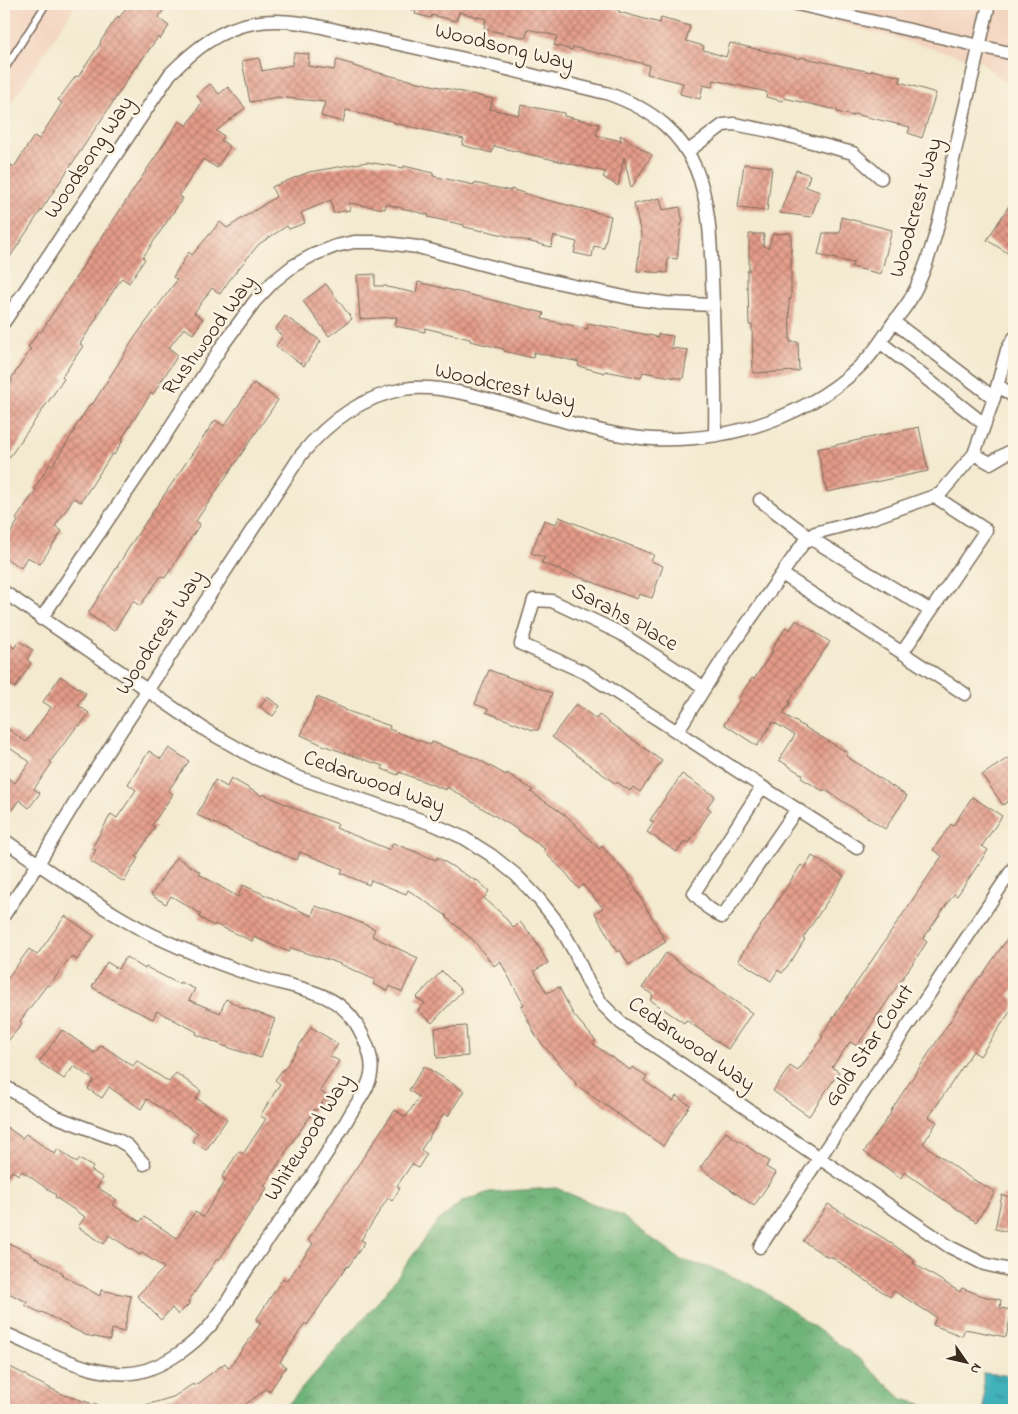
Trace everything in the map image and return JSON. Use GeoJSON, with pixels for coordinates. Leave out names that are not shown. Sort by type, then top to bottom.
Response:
{"type":"FeatureCollection","features":[{"type":"Feature","properties":{"kind":"street"},"geometry":{"type":"LineString","coordinates":[[797,4],[1014,54]]}},
{"type":"Feature","properties":{"kind":"street","name":"Woodcrest Way"},"geometry":{"type":"LineString","coordinates":[[4,915],[146,691],[301,455],[315,438],[337,418],[377,396],[404,389],[420,388],[441,390],[491,400],[622,435],[683,438],[753,426],[786,415],[839,383],[867,358],[910,299],[922,273],[946,191],[989,4]]}},
{"type":"Feature","properties":{"kind":"street","name":"Woodsong Way"},"geometry":{"type":"LineString","coordinates":[[4,322],[170,74],[187,57],[210,39],[232,28],[252,23],[281,20],[304,22],[407,45],[606,94],[635,105],[663,122],[681,141],[703,184],[710,229],[716,389],[715,434]]}},
{"type":"Feature","properties":{"kind":"street"},"geometry":{"type":"LineString","coordinates":[[686,152],[723,126],[734,124],[770,131],[853,153],[880,178]]}},
{"type":"Feature","properties":{"kind":"street","name":"Rushwood Way"},"geometry":{"type":"LineString","coordinates":[[41,619],[164,437],[222,346],[255,301],[273,282],[293,266],[313,255],[336,246],[354,242],[378,242],[418,247],[506,271],[629,298],[666,303],[713,305]]}},
{"type":"Feature","properties":{"kind":"street"},"geometry":{"type":"LineString","coordinates":[[894,322],[994,398]]}},
{"type":"Feature","properties":{"kind":"street"},"geometry":{"type":"LineString","coordinates":[[677,732],[728,651],[802,545],[815,533],[872,518],[940,494],[974,454],[994,398],[1007,350],[1014,338]]}},
{"type":"Feature","properties":{"kind":"street"},"geometry":{"type":"LineString","coordinates":[[880,342],[984,424]]}},
{"type":"Feature","properties":{"kind":"street"},"geometry":{"type":"LineString","coordinates":[[998,385],[1014,397]]}},
{"type":"Feature","properties":{"kind":"street"},"geometry":{"type":"LineString","coordinates":[[974,454],[990,463],[1014,449]]}},
{"type":"Feature","properties":{"kind":"street"},"geometry":{"type":"LineString","coordinates":[[902,653],[986,530],[934,496]]}},
{"type":"Feature","properties":{"kind":"street"},"geometry":{"type":"LineString","coordinates":[[760,500],[810,538],[931,611]]}},
{"type":"Feature","properties":{"kind":"street"},"geometry":{"type":"LineString","coordinates":[[782,574],[965,694]]}},
{"type":"Feature","properties":{"kind":"street"},"geometry":{"type":"LineString","coordinates":[[4,592],[146,691]]}},
{"type":"Feature","properties":{"kind":"street","name":"Sarahs Place"},"geometry":{"type":"LineString","coordinates":[[705,688],[620,633],[552,602],[534,600],[521,644],[586,673],[858,848]]}},
{"type":"Feature","properties":{"kind":"street","name":"Cedarwood Way"},"geometry":{"type":"LineString","coordinates":[[146,691],[207,731],[255,758],[300,778],[435,825],[464,838],[491,855],[516,875],[558,923],[602,1004],[621,1023],[950,1247],[984,1264],[1014,1271]]}},
{"type":"Feature","properties":{"kind":"street"},"geometry":{"type":"LineString","coordinates":[[762,787],[694,892],[706,907],[722,917],[797,810]]}},
{"type":"Feature","properties":{"kind":"street","name":"Whitewood Way"},"geometry":{"type":"LineString","coordinates":[[4,840],[87,898],[126,921],[168,942],[257,977],[322,995],[339,1004],[350,1014],[358,1026],[367,1048],[372,1072],[368,1084],[332,1148],[236,1286],[216,1318],[208,1329],[189,1346],[166,1361],[147,1370],[112,1374],[87,1369],[4,1333]]}},
{"type":"Feature","properties":{"kind":"street","name":"Gold Star Court"},"geometry":{"type":"LineString","coordinates":[[760,1247],[1014,867]]}},
{"type":"Feature","properties":{"kind":"street"},"geometry":{"type":"LineString","coordinates":[[4,1086],[54,1116],[118,1140],[128,1146],[144,1164]]}},
{"type":"Feature","properties":{"kind":"lane"},"geometry":{"type":"LineString","coordinates":[[4,70],[46,4]]}},
{"type":"Feature","properties":{"kind":"shaded area"},"geometry":{"type":"Polygon","coordinates":[[[4,4],[71,4],[75,6],[4,114],[4,4]]]}},
{"type":"Feature","properties":{"kind":"shaded area"},"geometry":{"type":"Polygon","coordinates":[[[771,4],[1014,4],[1014,81],[1004,82],[981,62],[771,4]]]}},
{"type":"Feature","properties":{"kind":"green space"},"geometry":{"type":"Polygon","coordinates":[[[556,1188],[622,1216],[681,1260],[712,1268],[759,1288],[857,1357],[902,1399],[943,1410],[283,1410],[384,1295],[437,1222],[462,1202],[489,1192],[556,1188]]]}},
{"type":"Feature","properties":{"kind":"water"},"geometry":{"type":"Polygon","coordinates":[[[983,1373],[1014,1376],[1014,1410],[984,1410],[983,1373]]]}},
{"type":"Feature","properties":{"kind":"building"},"geometry":{"type":"Polygon","coordinates":[[[129,4],[168,4],[158,18],[169,26],[135,67],[4,266],[4,160],[14,167],[34,136],[39,139],[62,103],[58,100],[76,76],[78,77],[118,16],[119,18],[129,4]]]}},
{"type":"Feature","properties":{"kind":"building"},"geometry":{"type":"Polygon","coordinates":[[[407,4],[595,4],[660,23],[661,18],[690,26],[686,41],[704,46],[703,50],[726,57],[730,43],[800,59],[800,57],[901,77],[900,82],[936,93],[922,138],[908,133],[910,127],[854,114],[853,116],[837,112],[837,110],[784,98],[783,101],[766,97],[767,92],[714,80],[712,87],[703,85],[700,99],[680,94],[683,83],[647,74],[649,65],[573,47],[572,50],[554,45],[557,36],[528,29],[526,38],[484,29],[486,19],[459,12],[456,21],[432,15],[431,18],[415,14],[416,11],[407,8],[407,4]]]}},
{"type":"Feature","properties":{"kind":"building"},"geometry":{"type":"Polygon","coordinates":[[[294,53],[309,54],[308,66],[334,70],[337,60],[387,75],[493,99],[490,109],[519,115],[521,105],[564,113],[564,116],[599,124],[596,135],[621,141],[620,135],[652,155],[631,188],[624,157],[618,186],[603,177],[606,172],[494,146],[492,153],[462,145],[464,139],[346,110],[343,122],[321,116],[325,102],[278,97],[250,102],[242,61],[259,58],[262,71],[292,65],[294,53]]]}},
{"type":"Feature","properties":{"kind":"building"},"geometry":{"type":"Polygon","coordinates":[[[210,84],[219,94],[228,87],[245,108],[216,131],[224,136],[221,140],[230,147],[217,168],[203,159],[179,196],[183,198],[143,257],[145,259],[129,283],[122,278],[80,344],[83,346],[62,377],[64,379],[4,465],[4,393],[31,349],[28,347],[39,331],[41,332],[179,121],[187,126],[202,102],[197,95],[210,84]]]}},
{"type":"Feature","properties":{"kind":"building"},"geometry":{"type":"Polygon","coordinates":[[[367,162],[404,168],[404,166],[433,173],[433,176],[474,185],[474,183],[511,191],[511,189],[611,216],[604,248],[594,246],[592,257],[574,253],[577,242],[554,236],[551,247],[464,227],[464,225],[428,217],[429,215],[386,204],[385,209],[349,203],[350,210],[333,213],[331,200],[301,213],[305,223],[289,229],[287,226],[259,244],[220,294],[212,288],[194,313],[203,319],[193,334],[184,328],[169,348],[178,355],[122,438],[123,440],[114,455],[112,454],[81,502],[74,498],[55,526],[62,531],[40,564],[27,557],[21,568],[4,557],[4,544],[18,521],[16,519],[36,490],[34,489],[50,464],[52,466],[74,429],[91,403],[92,405],[135,337],[177,280],[173,277],[189,252],[192,255],[220,222],[227,228],[276,197],[272,187],[309,172],[367,162]]]}},
{"type":"Feature","properties":{"kind":"building"},"geometry":{"type":"Polygon","coordinates":[[[744,164],[772,167],[767,211],[738,208],[744,164]]]}},
{"type":"Feature","properties":{"kind":"building"},"geometry":{"type":"Polygon","coordinates":[[[796,170],[810,175],[806,187],[820,192],[811,217],[780,213],[796,170]]]}},
{"type":"Feature","properties":{"kind":"building"},"geometry":{"type":"Polygon","coordinates":[[[660,198],[663,210],[680,207],[683,223],[681,224],[677,259],[668,258],[667,273],[637,271],[641,234],[634,204],[660,198]]]}},
{"type":"Feature","properties":{"kind":"building"},"geometry":{"type":"Polygon","coordinates":[[[1014,198],[1014,257],[987,240],[1014,198]]]}},
{"type":"Feature","properties":{"kind":"building"},"geometry":{"type":"Polygon","coordinates":[[[841,217],[892,230],[881,274],[852,267],[853,263],[818,255],[823,233],[840,233],[841,217]]]}},
{"type":"Feature","properties":{"kind":"building"},"geometry":{"type":"Polygon","coordinates":[[[791,233],[790,342],[798,342],[799,371],[753,373],[752,325],[749,325],[747,288],[749,234],[764,234],[763,246],[768,248],[773,234],[791,233]]]}},
{"type":"Feature","properties":{"kind":"building"},"geometry":{"type":"Polygon","coordinates":[[[375,274],[375,286],[387,286],[416,293],[418,282],[544,313],[542,319],[587,329],[588,323],[658,337],[658,334],[673,336],[671,348],[688,350],[683,379],[643,372],[641,378],[605,371],[605,373],[578,366],[579,362],[534,352],[533,358],[425,328],[425,332],[395,326],[397,317],[360,319],[357,275],[375,274]]]}},
{"type":"Feature","properties":{"kind":"building"},"geometry":{"type":"Polygon","coordinates":[[[326,284],[352,319],[329,336],[303,301],[326,284]]]}},
{"type":"Feature","properties":{"kind":"building"},"geometry":{"type":"Polygon","coordinates":[[[285,316],[321,341],[304,366],[276,346],[283,336],[275,330],[285,316]]]}},
{"type":"Feature","properties":{"kind":"building"},"geometry":{"type":"Polygon","coordinates":[[[254,383],[278,400],[196,521],[200,524],[165,578],[161,576],[140,606],[133,601],[114,631],[88,614],[133,541],[215,420],[224,426],[254,383]]]}},
{"type":"Feature","properties":{"kind":"building"},"geometry":{"type":"Polygon","coordinates":[[[919,427],[928,471],[827,492],[817,449],[919,427]]]}},
{"type":"Feature","properties":{"kind":"building"},"geometry":{"type":"Polygon","coordinates":[[[559,517],[654,555],[651,561],[663,566],[652,598],[639,594],[637,599],[542,563],[544,557],[531,553],[544,520],[556,524],[559,517]]]}},
{"type":"Feature","properties":{"kind":"building"},"geometry":{"type":"Polygon","coordinates":[[[796,620],[830,642],[789,702],[783,714],[848,753],[846,756],[907,796],[885,829],[824,789],[823,791],[801,778],[803,775],[779,760],[795,735],[773,722],[757,746],[724,724],[752,678],[754,679],[773,651],[771,650],[786,627],[790,630],[796,620]]]}},
{"type":"Feature","properties":{"kind":"building"},"geometry":{"type":"Polygon","coordinates":[[[4,640],[14,648],[19,641],[33,650],[27,659],[31,663],[15,688],[4,681],[4,640]]]}},
{"type":"Feature","properties":{"kind":"building"},"geometry":{"type":"Polygon","coordinates":[[[489,670],[552,693],[538,730],[533,730],[486,712],[488,709],[475,704],[489,670]]]}},
{"type":"Feature","properties":{"kind":"building"},"geometry":{"type":"Polygon","coordinates":[[[60,676],[86,693],[78,705],[89,713],[50,762],[52,763],[34,789],[40,793],[29,808],[19,800],[11,811],[4,805],[4,775],[15,783],[30,762],[4,744],[4,726],[26,742],[51,707],[43,702],[60,676]]]}},
{"type":"Feature","properties":{"kind":"building"},"geometry":{"type":"Polygon","coordinates":[[[267,697],[280,706],[273,716],[260,707],[267,697]]]}},
{"type":"Feature","properties":{"kind":"building"},"geometry":{"type":"Polygon","coordinates":[[[317,697],[345,710],[390,726],[389,729],[431,745],[432,742],[472,756],[506,775],[507,773],[533,790],[531,792],[568,817],[599,849],[602,846],[627,874],[666,942],[629,965],[620,950],[617,952],[595,913],[603,908],[583,885],[579,889],[565,872],[543,851],[545,849],[512,826],[447,787],[446,790],[399,772],[398,775],[382,769],[383,766],[325,746],[301,735],[317,697]]]}},
{"type":"Feature","properties":{"kind":"building"},"geometry":{"type":"Polygon","coordinates":[[[576,704],[596,719],[599,715],[662,761],[640,792],[633,787],[630,791],[617,782],[616,784],[552,737],[576,704]]]}},
{"type":"Feature","properties":{"kind":"building"},"geometry":{"type":"Polygon","coordinates":[[[169,748],[189,761],[168,791],[173,794],[152,825],[155,827],[136,857],[138,858],[124,882],[90,861],[96,850],[92,848],[111,814],[117,818],[136,790],[128,784],[149,751],[161,759],[169,748]]]}},
{"type":"Feature","properties":{"kind":"building"},"geometry":{"type":"Polygon","coordinates":[[[1008,758],[1014,767],[1014,797],[1003,805],[982,775],[1008,758]]]}},
{"type":"Feature","properties":{"kind":"building"},"geometry":{"type":"Polygon","coordinates":[[[682,774],[715,796],[707,807],[711,810],[689,843],[685,841],[677,852],[647,832],[654,822],[650,820],[682,774]]]}},
{"type":"Feature","properties":{"kind":"building"},"geometry":{"type":"Polygon","coordinates":[[[231,778],[262,796],[263,794],[338,824],[336,828],[390,850],[393,843],[436,860],[437,857],[477,880],[489,891],[484,898],[514,928],[520,922],[534,939],[548,963],[534,971],[547,993],[559,987],[573,1014],[596,1041],[593,1044],[630,1070],[632,1067],[647,1076],[644,1081],[673,1101],[676,1096],[690,1105],[663,1146],[575,1084],[537,1038],[521,1006],[524,1005],[500,961],[494,966],[473,940],[447,916],[408,890],[406,894],[371,880],[369,885],[341,873],[343,869],[300,852],[297,860],[257,844],[197,815],[215,780],[227,787],[231,778]]]}},
{"type":"Feature","properties":{"kind":"building"},"geometry":{"type":"Polygon","coordinates":[[[972,797],[1002,816],[982,846],[988,850],[957,896],[954,894],[923,939],[927,942],[857,1046],[850,1042],[832,1067],[839,1072],[809,1116],[773,1091],[790,1066],[798,1071],[823,1037],[821,1036],[942,856],[933,850],[951,824],[953,826],[972,797]]]}},
{"type":"Feature","properties":{"kind":"building"},"geometry":{"type":"Polygon","coordinates":[[[812,856],[844,876],[803,938],[805,939],[792,960],[782,973],[778,970],[771,981],[738,960],[801,865],[805,868],[812,856]]]}},
{"type":"Feature","properties":{"kind":"building"},"geometry":{"type":"Polygon","coordinates":[[[176,857],[200,872],[199,874],[238,897],[243,885],[312,916],[315,906],[375,929],[372,936],[418,958],[402,992],[390,986],[388,991],[373,984],[375,980],[338,963],[291,948],[289,952],[254,937],[252,941],[215,924],[214,926],[199,917],[201,914],[171,896],[166,904],[151,895],[176,857]]]}},
{"type":"Feature","properties":{"kind":"building"},"geometry":{"type":"Polygon","coordinates":[[[65,916],[94,936],[77,960],[71,956],[49,986],[47,985],[20,1021],[22,1024],[4,1046],[4,983],[29,949],[37,955],[65,916]]]}},
{"type":"Feature","properties":{"kind":"building"},"geometry":{"type":"Polygon","coordinates":[[[1014,929],[1014,988],[1009,995],[1014,999],[1014,1006],[980,1056],[973,1051],[929,1117],[937,1122],[923,1144],[969,1177],[995,1192],[976,1222],[904,1172],[901,1178],[864,1152],[980,976],[1014,929]]]}},
{"type":"Feature","properties":{"kind":"building"},"geometry":{"type":"Polygon","coordinates":[[[666,953],[752,1013],[728,1049],[686,1020],[684,1023],[650,1000],[653,995],[642,988],[666,953]]]}},
{"type":"Feature","properties":{"kind":"building"},"geometry":{"type":"Polygon","coordinates":[[[126,957],[145,969],[146,967],[179,984],[180,982],[195,989],[189,1000],[220,1013],[226,999],[241,1007],[275,1019],[261,1058],[224,1046],[196,1034],[197,1032],[157,1011],[153,1019],[117,1002],[92,987],[107,962],[118,969],[126,957]]]}},
{"type":"Feature","properties":{"kind":"building"},"geometry":{"type":"Polygon","coordinates":[[[442,971],[462,991],[432,1023],[418,1010],[425,1003],[416,998],[442,971]]]}},
{"type":"Feature","properties":{"kind":"building"},"geometry":{"type":"Polygon","coordinates":[[[466,1026],[468,1056],[437,1058],[435,1028],[466,1026]]]}},
{"type":"Feature","properties":{"kind":"building"},"geometry":{"type":"Polygon","coordinates":[[[311,1027],[338,1044],[330,1056],[339,1061],[320,1091],[327,1096],[317,1110],[315,1109],[295,1138],[264,1186],[267,1188],[219,1260],[217,1259],[188,1302],[189,1304],[178,1315],[172,1308],[161,1320],[137,1296],[164,1268],[142,1253],[140,1255],[109,1235],[104,1244],[78,1227],[85,1217],[55,1197],[56,1195],[22,1171],[19,1175],[12,1171],[4,1183],[4,1125],[22,1138],[26,1134],[55,1154],[58,1149],[77,1163],[79,1159],[93,1167],[91,1170],[103,1178],[97,1187],[117,1200],[113,1205],[140,1222],[144,1217],[177,1238],[195,1212],[203,1217],[226,1180],[222,1177],[239,1151],[243,1154],[266,1119],[260,1116],[280,1084],[275,1080],[284,1070],[311,1027]]]}},
{"type":"Feature","properties":{"kind":"building"},"geometry":{"type":"Polygon","coordinates":[[[62,1030],[95,1053],[101,1045],[133,1066],[137,1061],[169,1082],[176,1073],[201,1091],[196,1098],[227,1119],[206,1150],[192,1141],[198,1133],[147,1099],[141,1109],[109,1087],[102,1098],[88,1089],[94,1080],[74,1066],[64,1079],[39,1062],[62,1030]]]}},
{"type":"Feature","properties":{"kind":"building"},"geometry":{"type":"Polygon","coordinates":[[[424,1066],[464,1091],[448,1116],[444,1113],[421,1150],[427,1154],[418,1168],[412,1164],[397,1186],[400,1188],[392,1201],[388,1198],[361,1240],[365,1242],[307,1325],[305,1323],[280,1362],[286,1367],[269,1392],[266,1389],[238,1410],[140,1410],[139,1407],[173,1397],[193,1384],[194,1386],[225,1363],[229,1368],[261,1323],[256,1320],[283,1278],[287,1281],[313,1244],[308,1240],[395,1110],[406,1117],[419,1097],[409,1090],[424,1066]]]}},
{"type":"Feature","properties":{"kind":"building"},"geometry":{"type":"Polygon","coordinates":[[[726,1132],[769,1161],[766,1167],[776,1173],[754,1206],[700,1168],[726,1132]]]}},
{"type":"Feature","properties":{"kind":"building"},"geometry":{"type":"Polygon","coordinates":[[[1002,1195],[1014,1198],[1014,1233],[995,1229],[1002,1195]]]}},
{"type":"Feature","properties":{"kind":"building"},"geometry":{"type":"Polygon","coordinates":[[[828,1204],[885,1239],[915,1260],[913,1263],[960,1292],[962,1288],[1001,1300],[1000,1308],[1012,1310],[1006,1337],[965,1329],[962,1336],[933,1325],[936,1317],[894,1291],[890,1297],[830,1256],[829,1258],[803,1241],[828,1204]]]}},
{"type":"Feature","properties":{"kind":"building"},"geometry":{"type":"Polygon","coordinates":[[[4,1241],[32,1254],[63,1273],[62,1275],[100,1296],[101,1290],[131,1296],[124,1332],[112,1329],[110,1340],[85,1335],[25,1305],[27,1302],[4,1291],[4,1241]]]}},
{"type":"Feature","properties":{"kind":"building"},"geometry":{"type":"Polygon","coordinates":[[[4,1364],[64,1395],[103,1407],[103,1410],[4,1410],[4,1364]]]}}]}
